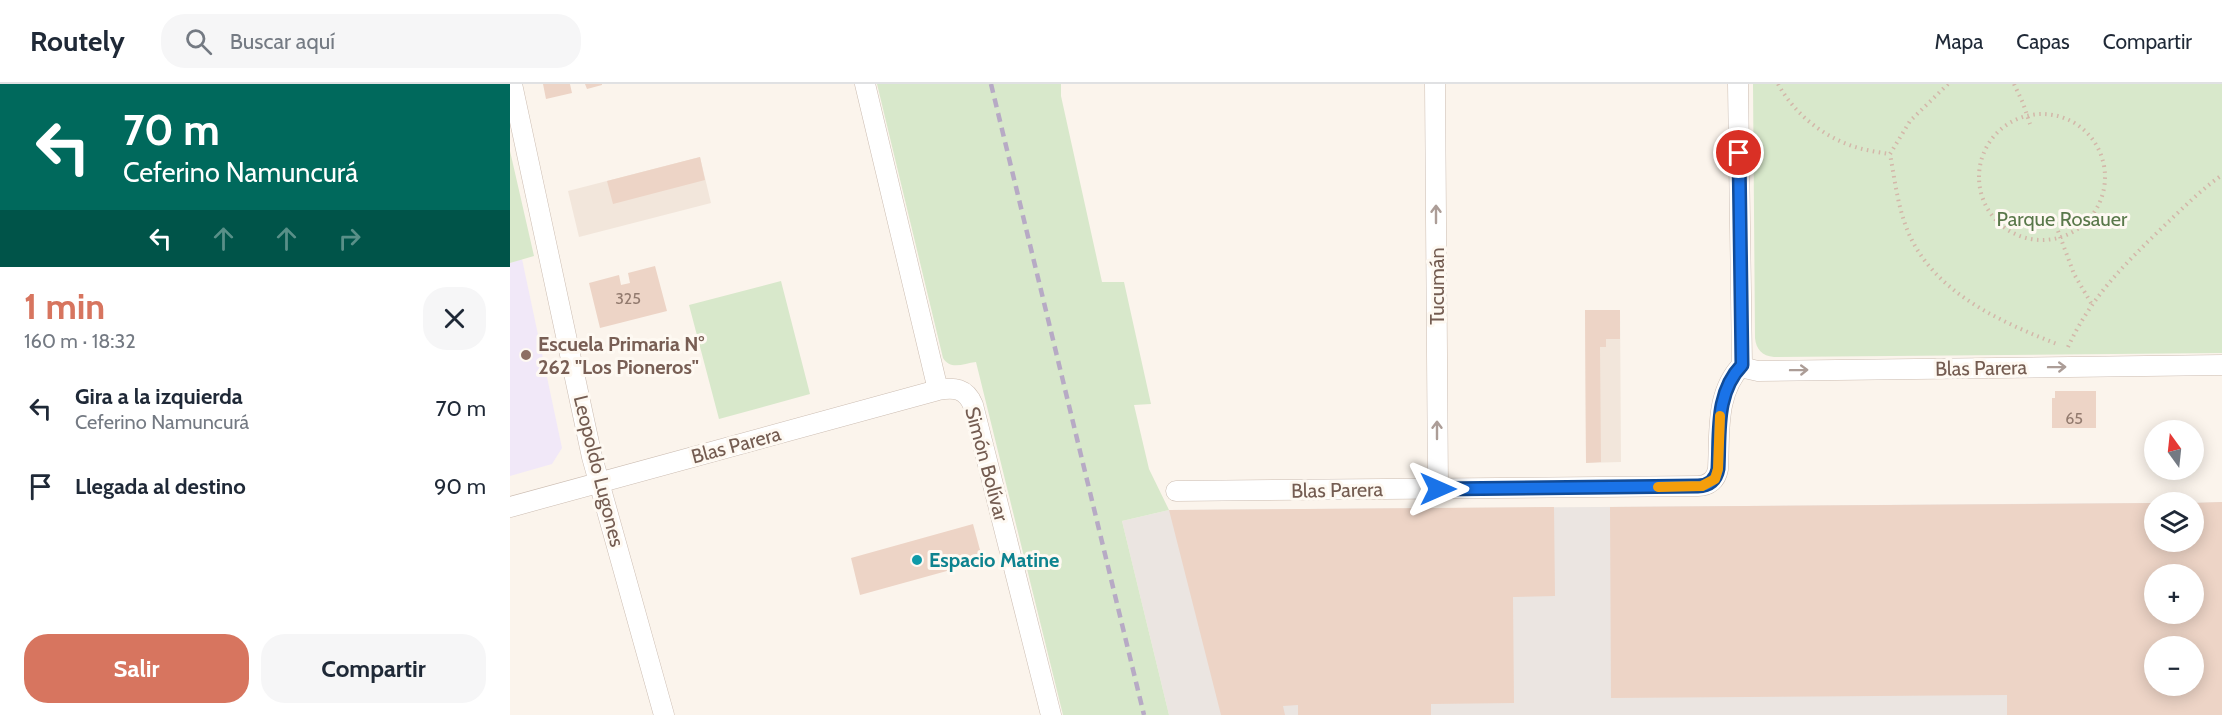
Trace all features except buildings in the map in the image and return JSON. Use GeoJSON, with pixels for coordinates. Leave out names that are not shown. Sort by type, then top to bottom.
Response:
{"type":"FeatureCollection","features":[{"type":"Feature","properties":{"kind":"street","name":"Leopoldo Lugones"},"geometry":{"type":"LineString","coordinates":[[512,84],[515,117],[599,483],[664,715]]}},
{"type":"Feature","properties":{"kind":"street"},"geometry":{"type":"LineString","coordinates":[[865,84],[938,390]]}},
{"type":"Feature","properties":{"kind":"street","name":"Tucumán"},"geometry":{"type":"LineString","coordinates":[[1435,84],[1438,489]]}},
{"type":"Feature","properties":{"kind":"street"},"geometry":{"type":"LineString","coordinates":[[1738,84],[1742,365]]}},
{"type":"Feature","properties":{"kind":"street","name":"Blas Parera"},"geometry":{"type":"LineString","coordinates":[[1176,491],[1698,486],[1712,481],[1718,469],[1723,394],[1729,381],[1742,365],[1758,371],[2222,365]]}},
{"type":"Feature","properties":{"kind":"street","name":"Blas Parera"},"geometry":{"type":"LineString","coordinates":[[510,507],[938,390],[951,388],[963,390]]}},
{"type":"Feature","properties":{"kind":"street","name":"Simón Bolívar"},"geometry":{"type":"LineString","coordinates":[[963,390],[973,405],[1051,715]]}},
{"type":"Feature","properties":{"kind":"path"},"geometry":{"type":"LineString","coordinates":[[1778,84],[1798,112],[1818,128],[1852,146],[1890,154]]}},
{"type":"Feature","properties":{"kind":"path"},"geometry":{"type":"LineString","coordinates":[[1948,84],[1910,121],[1890,154],[1904,219],[1917,249],[1953,288],[1985,311],[2014,327],[2067,349],[2079,348]]}},
{"type":"Feature","properties":{"kind":"path"},"geometry":{"type":"LineString","coordinates":[[2014,84],[2030,124]]}},
{"type":"Feature","properties":{"kind":"path"},"geometry":{"type":"LineString","coordinates":[[2057,115],[2071,121],[2094,140],[2105,168],[2105,183],[2099,204],[2086,223],[2074,232],[2047,240],[2033,240],[2008,230],[1989,212],[1983,200],[1979,174],[1986,148],[2003,127],[2027,116],[2057,115]]}},
{"type":"Feature","properties":{"kind":"path"},"geometry":{"type":"LineString","coordinates":[[2067,349],[2091,303],[2125,263],[2202,190],[2222,175]]}},
{"type":"Feature","properties":{"kind":"path"},"geometry":{"type":"LineString","coordinates":[[2058,231],[2074,274],[2091,303]]}},
{"type":"Feature","properties":{"kind":"shaded area"},"geometry":{"type":"Polygon","coordinates":[[[700,157],[711,203],[579,237],[568,191],[700,157]]]}},
{"type":"Feature","properties":{"kind":"shaded area","name":"Escuela Primaria N° 262 \"Los Pioneros\""},"geometry":{"type":"Polygon","coordinates":[[[522,259],[562,448],[552,464],[510,476],[510,263],[522,259]]]}},
{"type":"Feature","properties":{"kind":"shaded area"},"geometry":{"type":"Polygon","coordinates":[[[1585,310],[1620,310],[1621,462],[1586,463],[1585,310]]]}},
{"type":"Feature","properties":{"kind":"shaded area"},"geometry":{"type":"Polygon","coordinates":[[[2222,502],[2222,715],[1169,715],[1122,521],[1169,510],[2144,503],[2144,552],[2204,552],[2204,503],[2222,502]]]}},
{"type":"Feature","properties":{"kind":"green space"},"geometry":{"type":"Polygon","coordinates":[[[877,84],[1061,84],[1061,96],[1102,282],[1124,282],[1151,404],[1134,405],[1149,469],[1169,510],[1122,521],[1169,715],[1063,715],[976,362],[954,365],[943,358],[877,84]]]}},
{"type":"Feature","properties":{"kind":"green space","name":"Parque Rosauer"},"geometry":{"type":"Polygon","coordinates":[[[1753,84],[2222,84],[2222,353],[1774,357],[1763,353],[1758,349],[1755,338],[1753,84]]]}},
{"type":"Feature","properties":{"kind":"green space"},"geometry":{"type":"Polygon","coordinates":[[[510,151],[534,256],[510,263],[510,151]]]}},
{"type":"Feature","properties":{"kind":"green space"},"geometry":{"type":"Polygon","coordinates":[[[781,281],[810,394],[719,419],[689,305],[781,281]]]}},
{"type":"Feature","properties":{"kind":"railway"},"geometry":{"type":"LineString","coordinates":[[991,84],[1144,715]]}},
{"type":"Feature","properties":{"kind":"slow traffic"},"geometry":{"type":"LineString","coordinates":[[1658,487],[1702,486],[1715,479],[1718,469],[1720,416]]}},
{"type":"Feature","properties":{"kind":"place","name":"Escuela Primaria N° 262 \"Los Pioneros\""},"geometry":{"type":"Point","coordinates":[526,355]}},
{"type":"Feature","properties":{"kind":"place","name":"Espacio Matine"},"geometry":{"type":"Point","coordinates":[917,560]}},
{"type":"Feature","properties":{"kind":"route"},"geometry":{"type":"LineString","coordinates":[[1438,489],[1702,486],[1715,479],[1718,469],[1723,394],[1729,381],[1742,365],[1739,153]]}}]}
